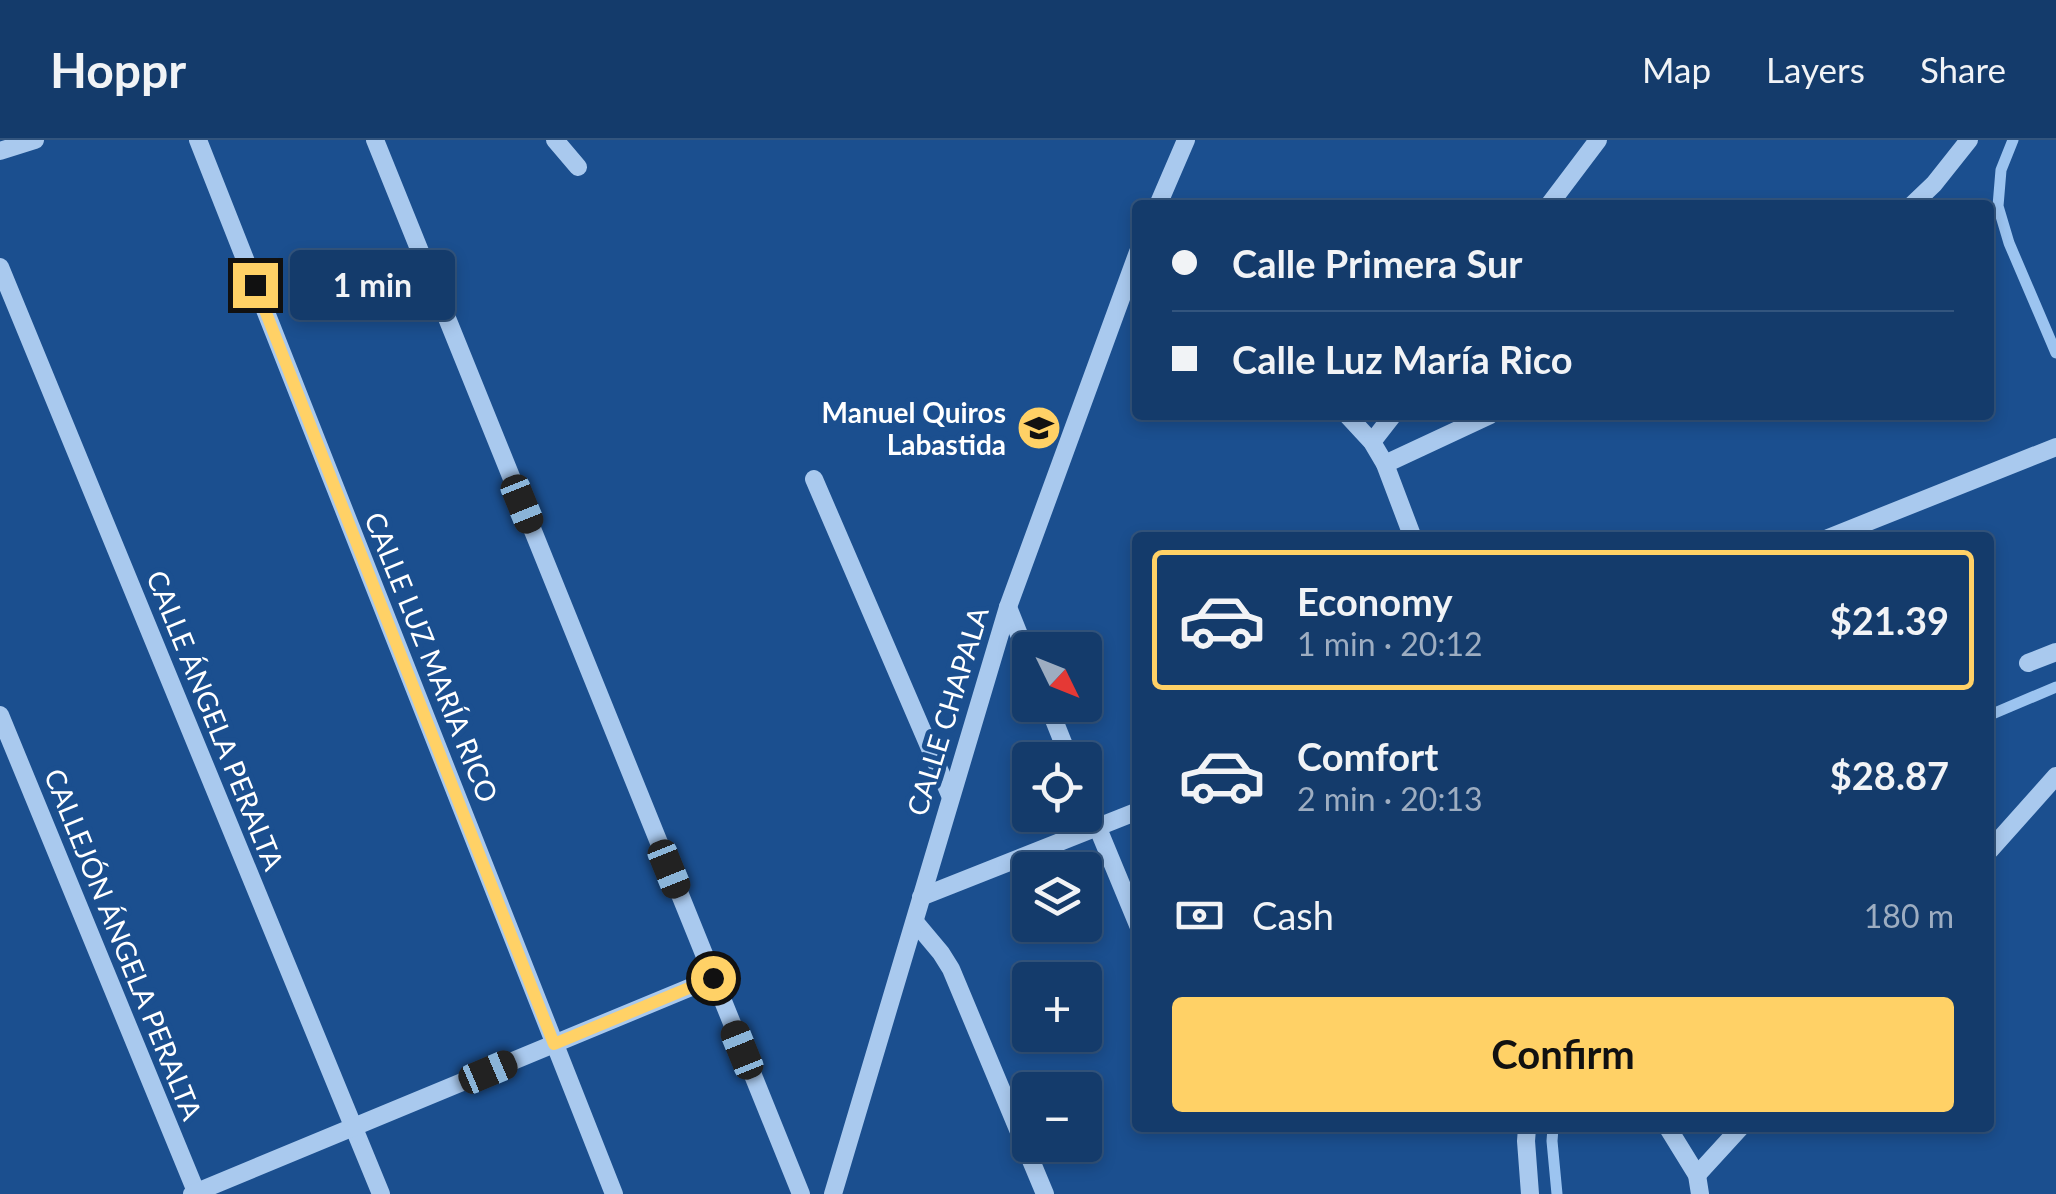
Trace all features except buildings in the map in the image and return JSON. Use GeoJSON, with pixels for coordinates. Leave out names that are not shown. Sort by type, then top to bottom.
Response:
{"type":"FeatureCollection","features":[{"type":"Feature","properties":{"kind":"street"},"geometry":{"type":"LineString","coordinates":[[0,151],[35,140]]}},
{"type":"Feature","properties":{"kind":"street","name":"CALLE LUZ MARÍA RICO"},"geometry":{"type":"LineString","coordinates":[[198,140],[614,1194]]}},
{"type":"Feature","properties":{"kind":"street"},"geometry":{"type":"LineString","coordinates":[[375,140],[801,1194]]}},
{"type":"Feature","properties":{"kind":"street"},"geometry":{"type":"LineString","coordinates":[[555,140],[578,167]]}},
{"type":"Feature","properties":{"kind":"street"},"geometry":{"type":"LineString","coordinates":[[1160,200],[1186,140]]}},
{"type":"Feature","properties":{"kind":"street"},"geometry":{"type":"LineString","coordinates":[[1553,200],[1598,140]]}},
{"type":"Feature","properties":{"kind":"street"},"geometry":{"type":"LineString","coordinates":[[1917,200],[1969,140]]}},
{"type":"Feature","properties":{"kind":"street","name":"CALLE ÁNGELA PERALTA"},"geometry":{"type":"LineString","coordinates":[[0,267],[381,1194]]}},
{"type":"Feature","properties":{"kind":"street","name":"CALLE CHAPALA"},"geometry":{"type":"LineString","coordinates":[[832,1194],[1008,607],[1132,268]]}},
{"type":"Feature","properties":{"kind":"street"},"geometry":{"type":"LineString","coordinates":[[1352,420],[1385,464],[1411,532]]}},
{"type":"Feature","properties":{"kind":"street"},"geometry":{"type":"LineString","coordinates":[[1372,442],[1388,420]]}},
{"type":"Feature","properties":{"kind":"street"},"geometry":{"type":"LineString","coordinates":[[1385,464],[1479,420]]}},
{"type":"Feature","properties":{"kind":"street"},"geometry":{"type":"LineString","coordinates":[[1843,532],[2056,447]]}},
{"type":"Feature","properties":{"kind":"street"},"geometry":{"type":"LineString","coordinates":[[814,480],[950,795]]}},
{"type":"Feature","properties":{"kind":"street"},"geometry":{"type":"LineString","coordinates":[[1008,607],[1018,632]]}},
{"type":"Feature","properties":{"kind":"street"},"geometry":{"type":"LineString","coordinates":[[2028,663],[2056,652]]}},
{"type":"Feature","properties":{"kind":"street","name":"CALLEJÓN ÁNGELA PERALTA"},"geometry":{"type":"LineString","coordinates":[[0,715],[195,1193]]}},
{"type":"Feature","properties":{"kind":"street"},"geometry":{"type":"LineString","coordinates":[[1994,846],[2056,776]]}},
{"type":"Feature","properties":{"kind":"street"},"geometry":{"type":"LineString","coordinates":[[1102,825],[1132,813]]}},
{"type":"Feature","properties":{"kind":"street"},"geometry":{"type":"LineString","coordinates":[[922,897],[1084,832]]}},
{"type":"Feature","properties":{"kind":"street"},"geometry":{"type":"LineString","coordinates":[[1099,832],[1132,912]]}},
{"type":"Feature","properties":{"kind":"street"},"geometry":{"type":"LineString","coordinates":[[915,922],[951,969],[1046,1194]]}},
{"type":"Feature","properties":{"kind":"street"},"geometry":{"type":"LineString","coordinates":[[195,1193],[713,978]]}},
{"type":"Feature","properties":{"kind":"street"},"geometry":{"type":"LineString","coordinates":[[1527,1132],[1530,1194]]}},
{"type":"Feature","properties":{"kind":"street"},"geometry":{"type":"LineString","coordinates":[[1670,1132],[1699,1185],[1737,1132]]}},
{"type":"Feature","properties":{"kind":"waterway"},"geometry":{"type":"LineString","coordinates":[[2013,140],[2001,170],[1998,206],[2009,243],[2056,353]]}},
{"type":"Feature","properties":{"kind":"waterway"},"geometry":{"type":"LineString","coordinates":[[1994,713],[2056,687]]}},
{"type":"Feature","properties":{"kind":"waterway"},"geometry":{"type":"LineString","coordinates":[[1553,1132],[1557,1194]]}},
{"type":"Feature","properties":{"kind":"place","name":"Manuel Quiros Labastida"},"geometry":{"type":"Point","coordinates":[1039,428]}},
{"type":"Feature","properties":{"kind":"route"},"geometry":{"type":"LineString","coordinates":[[255,285],[554,1044],[713,978]]}}]}
